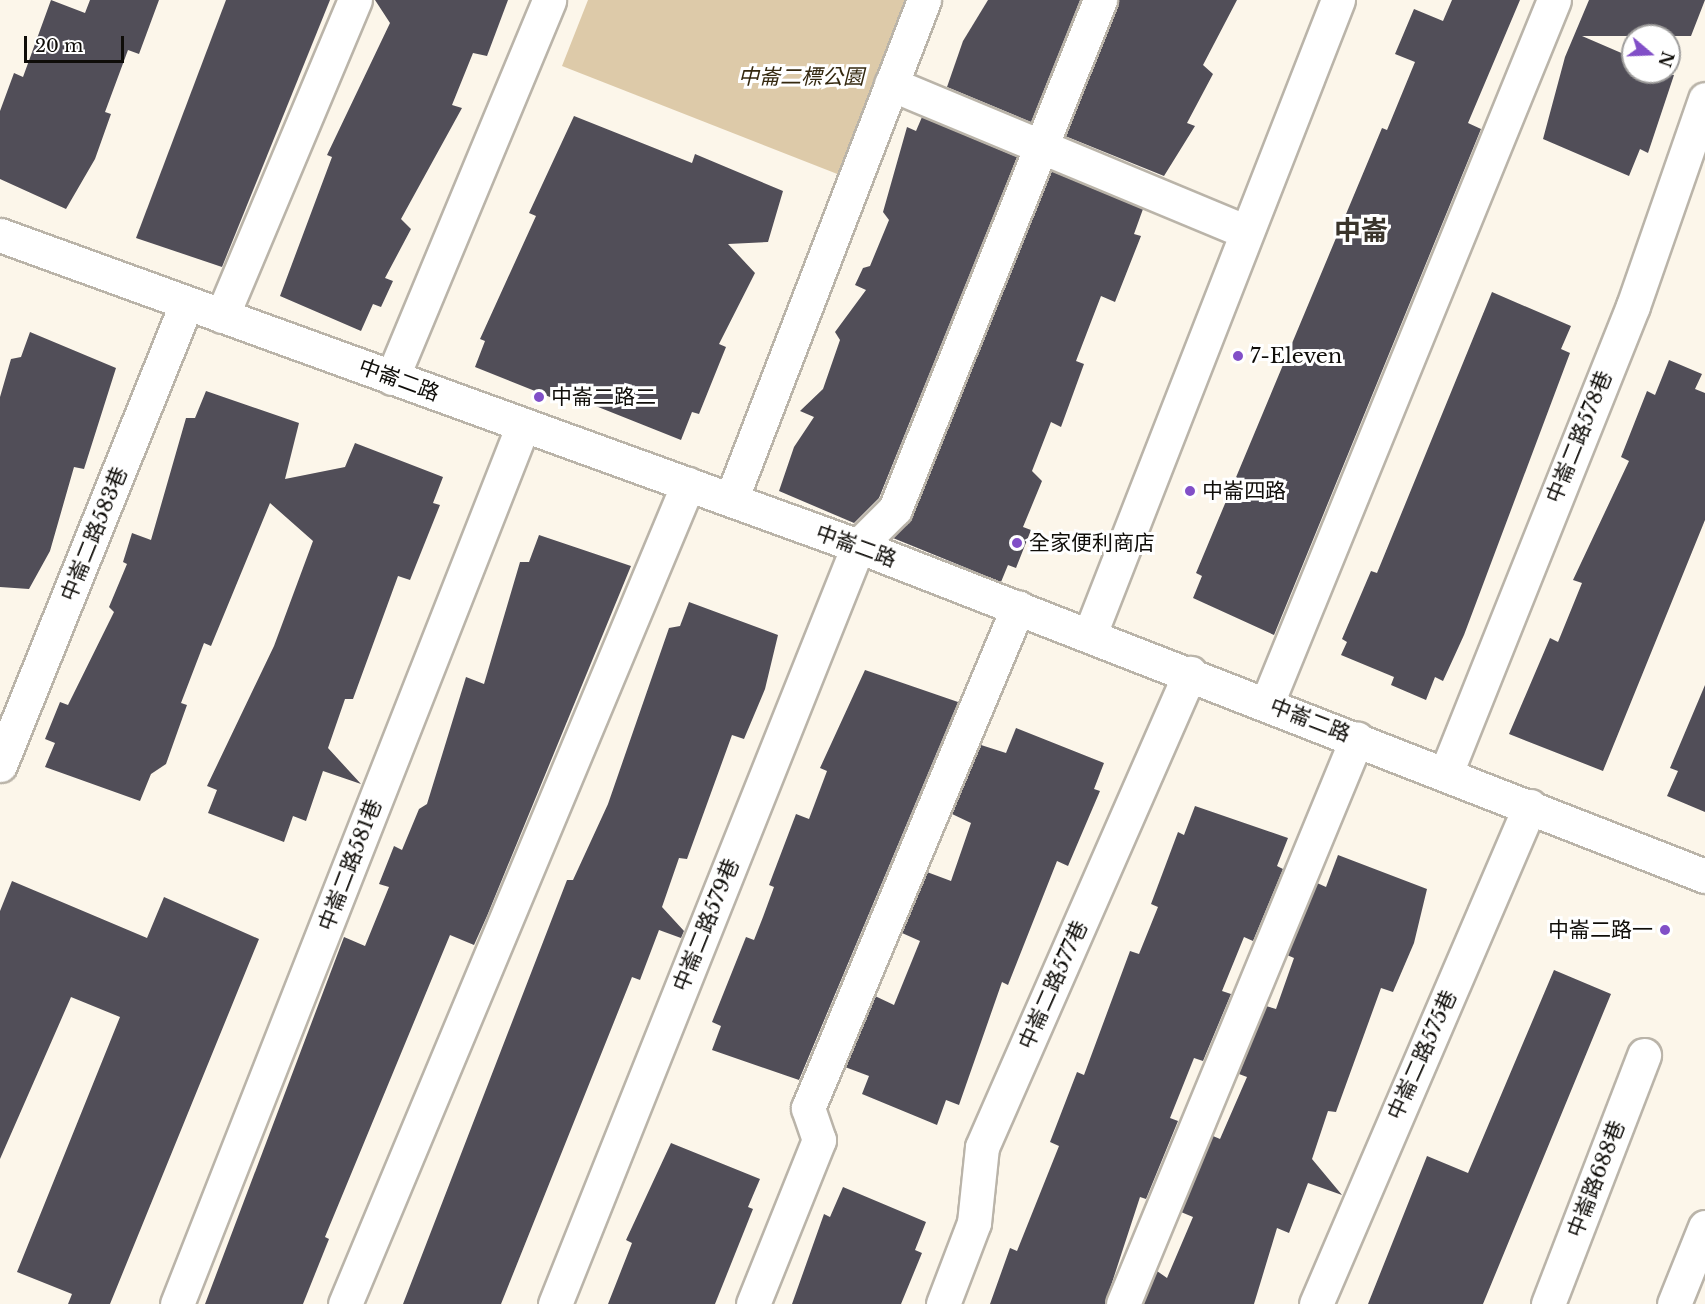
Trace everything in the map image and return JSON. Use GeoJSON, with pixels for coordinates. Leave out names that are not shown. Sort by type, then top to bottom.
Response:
{"type":"FeatureCollection","features":[{"type":"Feature","properties":{"kind":"street"},"geometry":{"type":"LineString","coordinates":[[222,316],[355,0]]}},
{"type":"Feature","properties":{"kind":"street"},"geometry":{"type":"LineString","coordinates":[[392,378],[549,0]]}},
{"type":"Feature","properties":{"kind":"street"},"geometry":{"type":"LineString","coordinates":[[731,500],[924,0]]}},
{"type":"Feature","properties":{"kind":"street"},"geometry":{"type":"LineString","coordinates":[[858,546],[895,509],[1044,145],[1100,0]]}},
{"type":"Feature","properties":{"kind":"street"},"geometry":{"type":"LineString","coordinates":[[1090,634],[1245,231],[1338,0]]}},
{"type":"Feature","properties":{"kind":"street"},"geometry":{"type":"LineString","coordinates":[[1267,702],[1554,0]]}},
{"type":"Feature","properties":{"kind":"street"},"geometry":{"type":"LineString","coordinates":[[891,84],[1044,145],[1245,231]]}},
{"type":"Feature","properties":{"kind":"street","name":"中崙二路578巷"},"geometry":{"type":"LineString","coordinates":[[1446,773],[1633,306],[1705,99]]}},
{"type":"Feature","properties":{"kind":"street","name":"中崙二路"},"geometry":{"type":"LineString","coordinates":[[0,235],[858,546],[1267,702],[1705,876]]}},
{"type":"Feature","properties":{"kind":"street","name":"中崙二路583巷"},"geometry":{"type":"LineString","coordinates":[[0,765],[187,303]]}},
{"type":"Feature","properties":{"kind":"street","name":"中崙二路581巷"},"geometry":{"type":"LineString","coordinates":[[177,1304],[524,425]]}},
{"type":"Feature","properties":{"kind":"street"},"geometry":{"type":"LineString","coordinates":[[345,1304],[688,484]]}},
{"type":"Feature","properties":{"kind":"street","name":"中崙二路579巷"},"geometry":{"type":"LineString","coordinates":[[555,1304],[858,546]]}},
{"type":"Feature","properties":{"kind":"street"},"geometry":{"type":"LineString","coordinates":[[753,1304],[819,1140],[808,1108],[1018,608]]}},
{"type":"Feature","properties":{"kind":"street","name":"中崙二路577巷"},"geometry":{"type":"LineString","coordinates":[[943,1304],[974,1223],[981,1147],[1190,673]]}},
{"type":"Feature","properties":{"kind":"street"},"geometry":{"type":"LineString","coordinates":[[1123,1304],[1357,738]]}},
{"type":"Feature","properties":{"kind":"street","name":"中崙二路575巷"},"geometry":{"type":"LineString","coordinates":[[1316,1304],[1530,806]]}},
{"type":"Feature","properties":{"kind":"street","name":"中崙路688巷"},"geometry":{"type":"LineString","coordinates":[[1548,1304],[1644,1055]]}},
{"type":"Feature","properties":{"kind":"street"},"geometry":{"type":"LineString","coordinates":[[1674,1304],[1705,1227]]}},
{"type":"Feature","properties":{"kind":"green space","name":"中崙二標公園"},"geometry":{"type":"Polygon","coordinates":[[[588,0],[914,0],[845,177],[562,66],[588,0]]]}},
{"type":"Feature","properties":{"kind":"building"},"geometry":{"type":"Polygon","coordinates":[[[51,0],[85,13],[90,0],[159,0],[139,54],[128,50],[105,112],[111,114],[95,159],[66,209],[0,179],[0,111],[14,73],[23,77],[51,0]]]}},
{"type":"Feature","properties":{"kind":"building"},"geometry":{"type":"Polygon","coordinates":[[[226,0],[330,0],[222,267],[136,238],[226,0]]]}},
{"type":"Feature","properties":{"kind":"building"},"geometry":{"type":"Polygon","coordinates":[[[375,0],[508,0],[487,56],[473,53],[452,105],[462,108],[401,219],[411,229],[385,278],[393,281],[381,307],[373,304],[361,331],[280,296],[332,157],[327,155],[390,23],[375,0]]]}},
{"type":"Feature","properties":{"kind":"building"},"geometry":{"type":"Polygon","coordinates":[[[988,0],[1080,0],[1031,122],[947,87],[963,41],[988,0]]]}},
{"type":"Feature","properties":{"kind":"building"},"geometry":{"type":"Polygon","coordinates":[[[1118,0],[1237,0],[1203,65],[1213,74],[1187,123],[1195,126],[1164,176],[1065,136],[1118,0]]]}},
{"type":"Feature","properties":{"kind":"building"},"geometry":{"type":"Polygon","coordinates":[[[1452,0],[1520,0],[1468,123],[1481,129],[1274,635],[1193,598],[1202,576],[1196,573],[1382,128],[1387,130],[1415,62],[1395,54],[1414,9],[1443,21],[1452,0]]]}},
{"type":"Feature","properties":{"kind":"building"},"geometry":{"type":"Polygon","coordinates":[[[1589,0],[1705,0],[1691,36],[1681,36],[1681,24],[1621,24],[1621,36],[1582,36],[1621,53],[1621,84],[1671,84],[1648,153],[1640,149],[1629,176],[1543,139],[1565,57],[1589,0]]]}},
{"type":"Feature","properties":{"kind":"building"},"geometry":{"type":"Polygon","coordinates":[[[574,116],[692,163],[695,154],[783,191],[768,242],[728,244],[755,273],[719,344],[726,347],[699,414],[692,412],[681,440],[563,393],[560,401],[475,367],[485,341],[480,339],[536,216],[529,213],[574,116]]]}},
{"type":"Feature","properties":{"kind":"building"},"geometry":{"type":"Polygon","coordinates":[[[922,117],[1017,157],[879,498],[854,523],[779,491],[794,447],[814,417],[800,411],[823,389],[840,340],[835,332],[866,290],[855,285],[863,268],[870,266],[889,220],[883,212],[907,127],[916,131],[922,117]]]}},
{"type":"Feature","properties":{"kind":"building"},"geometry":{"type":"Polygon","coordinates":[[[1051,171],[1143,209],[1134,234],[1141,236],[1115,302],[1101,296],[1076,361],[1084,364],[1061,427],[1051,422],[1032,471],[1042,481],[1023,527],[1031,530],[1016,568],[1008,565],[1001,582],[893,538],[912,516],[1051,171]]]}},
{"type":"Feature","properties":{"kind":"building"},"geometry":{"type":"Polygon","coordinates":[[[1492,292],[1571,326],[1561,349],[1570,353],[1464,635],[1443,681],[1435,677],[1426,700],[1391,685],[1394,677],[1341,655],[1347,642],[1342,639],[1371,571],[1377,573],[1492,292]]]}},
{"type":"Feature","properties":{"kind":"building"},"geometry":{"type":"Polygon","coordinates":[[[30,332],[116,368],[84,469],[74,467],[50,551],[29,589],[0,587],[0,397],[11,359],[21,357],[30,332]]]}},
{"type":"Feature","properties":{"kind":"building"},"geometry":{"type":"Polygon","coordinates":[[[1669,360],[1702,374],[1695,389],[1705,393],[1705,520],[1603,771],[1509,734],[1550,638],[1558,642],[1582,583],[1573,580],[1629,461],[1621,457],[1647,391],[1655,395],[1669,360]]]}},
{"type":"Feature","properties":{"kind":"building"},"geometry":{"type":"Polygon","coordinates":[[[206,391],[299,423],[285,479],[345,467],[355,443],[443,477],[433,503],[440,505],[410,580],[398,576],[353,699],[345,699],[328,748],[361,784],[323,771],[306,821],[293,816],[284,842],[208,813],[217,790],[207,786],[274,646],[313,541],[270,503],[211,646],[204,643],[181,703],[187,705],[166,764],[151,774],[140,801],[45,767],[55,743],[45,739],[60,702],[68,705],[114,612],[109,607],[127,564],[123,562],[132,533],[151,540],[186,418],[195,418],[206,391]]]}},
{"type":"Feature","properties":{"kind":"building"},"geometry":{"type":"Polygon","coordinates":[[[539,535],[631,566],[487,916],[474,945],[450,935],[325,1237],[329,1239],[303,1304],[205,1304],[344,937],[365,946],[389,887],[379,884],[394,846],[402,850],[419,809],[427,804],[466,677],[484,684],[520,562],[529,562],[539,535]]]}},
{"type":"Feature","properties":{"kind":"building"},"geometry":{"type":"Polygon","coordinates":[[[689,602],[778,635],[765,689],[744,739],[732,735],[687,859],[679,858],[662,907],[684,931],[681,938],[659,930],[640,980],[632,977],[501,1304],[403,1304],[567,880],[573,880],[608,804],[669,628],[680,626],[689,602]]]}},
{"type":"Feature","properties":{"kind":"building"},"geometry":{"type":"Polygon","coordinates":[[[865,670],[958,702],[799,1080],[712,1050],[721,1026],[712,1022],[746,937],[754,940],[774,887],[769,885],[796,814],[809,819],[827,771],[820,768],[865,670]]]}},
{"type":"Feature","properties":{"kind":"building"},"geometry":{"type":"Polygon","coordinates":[[[1705,685],[1705,812],[1667,796],[1678,771],[1670,768],[1705,685]]]}},
{"type":"Feature","properties":{"kind":"building"},"geometry":{"type":"Polygon","coordinates":[[[1016,728],[1104,763],[1094,789],[1100,791],[1068,866],[1057,861],[1008,985],[1002,982],[959,1105],[946,1100],[937,1125],[862,1094],[869,1076],[845,1067],[875,996],[894,1005],[920,941],[902,933],[927,872],[951,881],[971,823],[952,814],[981,745],[1006,753],[1016,728]]]}},
{"type":"Feature","properties":{"kind":"building"},"geometry":{"type":"Polygon","coordinates":[[[1195,806],[1288,838],[1277,866],[1283,869],[1253,941],[1244,937],[1222,991],[1231,994],[1203,1061],[1194,1058],[1170,1118],[1178,1121],[1146,1199],[1140,1197],[1105,1304],[990,1304],[1010,1248],[1017,1251],[1059,1146],[1050,1142],[1077,1072],[1084,1075],[1130,951],[1139,954],[1158,907],[1151,904],[1178,832],[1184,835],[1195,806]]]}},
{"type":"Feature","properties":{"kind":"building"},"geometry":{"type":"Polygon","coordinates":[[[1338,855],[1427,889],[1414,943],[1393,992],[1381,988],[1336,1112],[1328,1111],[1312,1159],[1342,1195],[1308,1183],[1289,1233],[1277,1228],[1254,1304],[1143,1304],[1157,1271],[1167,1278],[1193,1217],[1181,1212],[1213,1136],[1220,1139],[1247,1077],[1239,1074],[1266,1006],[1276,1009],[1294,958],[1287,955],[1317,883],[1326,887],[1338,855]]]}},
{"type":"Feature","properties":{"kind":"building"},"geometry":{"type":"Polygon","coordinates":[[[12,881],[147,938],[164,897],[259,939],[110,1304],[68,1304],[72,1294],[17,1272],[120,1017],[71,997],[0,1159],[0,911],[12,881]]]}},
{"type":"Feature","properties":{"kind":"building"},"geometry":{"type":"Polygon","coordinates":[[[1554,970],[1611,994],[1483,1304],[1368,1304],[1427,1156],[1468,1173],[1554,970]]]}},
{"type":"Feature","properties":{"kind":"building"},"geometry":{"type":"Polygon","coordinates":[[[671,1143],[760,1179],[748,1207],[753,1209],[715,1304],[608,1304],[632,1243],[626,1240],[671,1143]]]}},
{"type":"Feature","properties":{"kind":"building"},"geometry":{"type":"Polygon","coordinates":[[[843,1187],[926,1222],[915,1250],[922,1253],[901,1304],[792,1304],[824,1214],[830,1217],[843,1187]]]}},
{"type":"Feature","properties":{"kind":"place","name":"7-Eleven"},"geometry":{"type":"Point","coordinates":[1238,356]}},
{"type":"Feature","properties":{"kind":"place","name":"中崙二路二"},"geometry":{"type":"Point","coordinates":[539,397]}},
{"type":"Feature","properties":{"kind":"place","name":"中崙四路"},"geometry":{"type":"Point","coordinates":[1190,491]}},
{"type":"Feature","properties":{"kind":"place","name":"全家便利商店"},"geometry":{"type":"Point","coordinates":[1017,543]}},
{"type":"Feature","properties":{"kind":"place","name":"中崙二路一"},"geometry":{"type":"Point","coordinates":[1665,930]}},
{"type":"Feature","properties":{"kind":"district","name":"中崙"},"geometry":{"type":"Point","coordinates":[1361,231]}}]}
